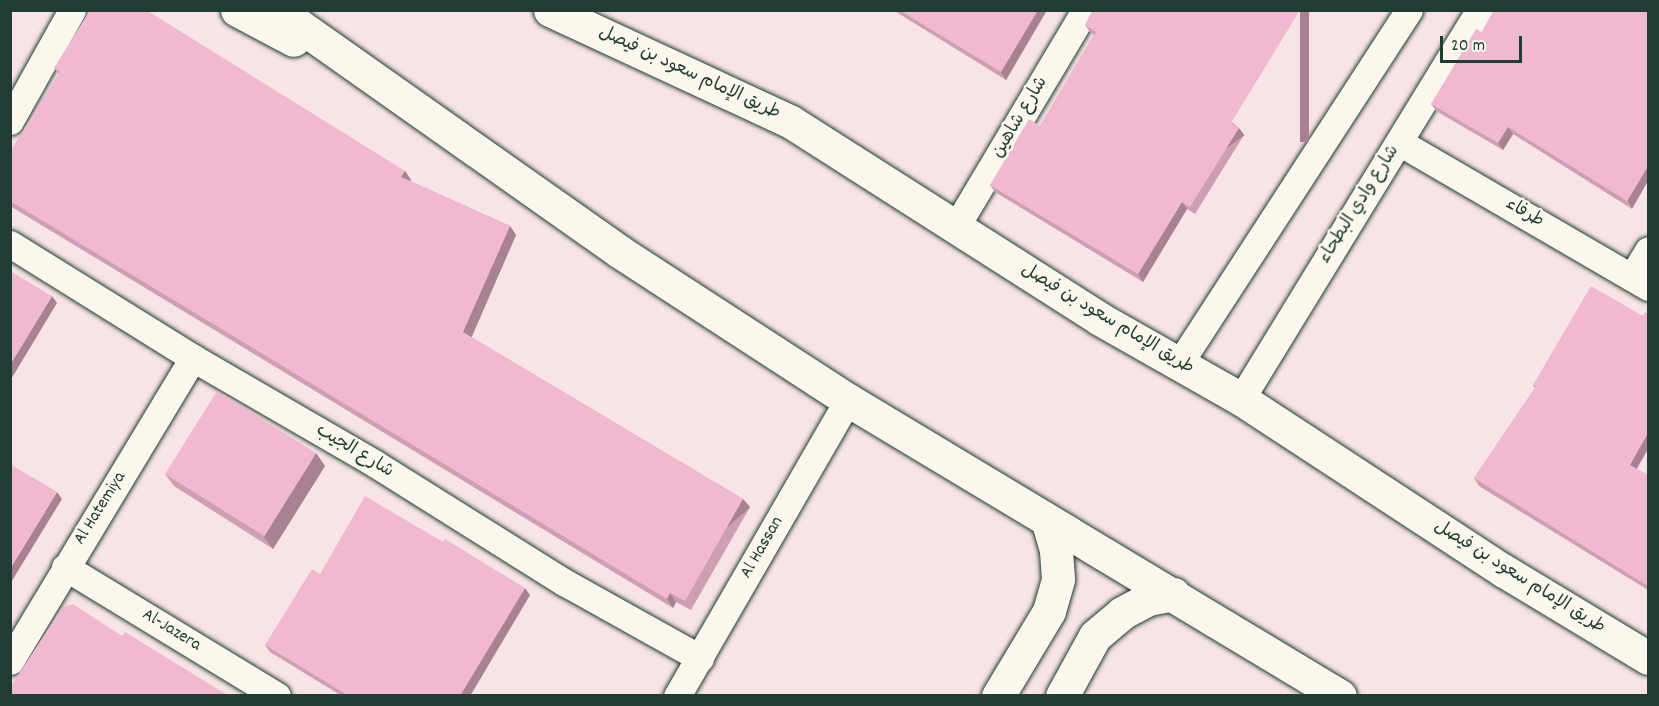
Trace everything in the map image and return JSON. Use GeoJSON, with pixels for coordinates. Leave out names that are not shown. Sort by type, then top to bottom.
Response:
{"type":"FeatureCollection","features":[{"type":"Feature","properties":{"kind":"main road"},"geometry":{"type":"LineString","coordinates":[[237,10],[386,87]]}},
{"type":"Feature","properties":{"kind":"main road"},"geometry":{"type":"LineString","coordinates":[[277,10],[620,252],[848,400],[1048,522],[1174,594],[1340,696]]}},
{"type":"Feature","properties":{"kind":"main road","name":"طريق الإمام سعود بن فيصل"},"geometry":{"type":"LineString","coordinates":[[550,10],[791,122],[957,225],[1100,319],[1241,399],[1504,571],[1648,658]]}},
{"type":"Feature","properties":{"kind":"main road"},"geometry":{"type":"LineString","coordinates":[[998,696],[1049,611],[1058,579],[1056,550],[1048,522]]}},
{"type":"Feature","properties":{"kind":"main road"},"geometry":{"type":"LineString","coordinates":[[1062,696],[1095,636],[1122,613],[1148,599],[1174,594]]}},
{"type":"Feature","properties":{"kind":"street"},"geometry":{"type":"LineString","coordinates":[[10,121],[72,10]]}},
{"type":"Feature","properties":{"kind":"street","name":"شارع شاهين"},"geometry":{"type":"LineString","coordinates":[[957,225],[1085,10]]}},
{"type":"Feature","properties":{"kind":"street"},"geometry":{"type":"LineString","coordinates":[[1179,364],[1410,10]]}},
{"type":"Feature","properties":{"kind":"street","name":"شارع وادي البطحاء"},"geometry":{"type":"LineString","coordinates":[[1241,399],[1479,10]]}},
{"type":"Feature","properties":{"kind":"street","name":"طرفاء"},"geometry":{"type":"LineString","coordinates":[[1399,142],[1640,282]]}},
{"type":"Feature","properties":{"kind":"street","name":"شارع الجيب"},"geometry":{"type":"LineString","coordinates":[[10,243],[193,358],[374,463],[564,582],[700,658]]}},
{"type":"Feature","properties":{"kind":"street"},"geometry":{"type":"LineString","coordinates":[[1640,282],[1648,250]]}},
{"type":"Feature","properties":{"kind":"street","name":"Al Hatemiya"},"geometry":{"type":"LineString","coordinates":[[10,661],[193,358]]}},
{"type":"Feature","properties":{"kind":"street","name":"Al Hassan"},"geometry":{"type":"LineString","coordinates":[[677,696],[848,400]]}},
{"type":"Feature","properties":{"kind":"street","name":"Al-Jazera"},"geometry":{"type":"LineString","coordinates":[[65,567],[277,696]]}},
{"type":"Feature","properties":{"kind":"building"},"geometry":{"type":"Polygon","coordinates":[[[90,10],[146,10],[405,171],[401,177],[510,226],[463,332],[743,499],[685,601],[670,593],[667,599],[10,201],[10,152],[60,72],[54,68],[90,10]]]}},
{"type":"Feature","properties":{"kind":"building"},"geometry":{"type":"Polygon","coordinates":[[[899,10],[1038,10],[1001,72],[899,10]]]}},
{"type":"Feature","properties":{"kind":"building"},"geometry":{"type":"Polygon","coordinates":[[[1093,10],[1300,10],[1231,123],[1239,128],[1190,207],[1182,202],[1138,274],[990,185],[1029,119],[1040,126],[1096,32],[1085,25],[1093,10]]]}},
{"type":"Feature","properties":{"kind":"building"},"geometry":{"type":"Polygon","coordinates":[[[1494,10],[1648,10],[1648,166],[1627,201],[1508,127],[1498,143],[1431,104],[1476,29],[1482,32],[1494,10]]]}},
{"type":"Feature","properties":{"kind":"building"},"geometry":{"type":"Polygon","coordinates":[[[10,271],[52,296],[10,365],[10,271]]]}},
{"type":"Feature","properties":{"kind":"building"},"geometry":{"type":"Polygon","coordinates":[[[1591,286],[1643,316],[1645,312],[1648,314],[1648,433],[1630,465],[1648,475],[1648,586],[1474,478],[1536,386],[1533,385],[1591,286]]]}},
{"type":"Feature","properties":{"kind":"building"},"geometry":{"type":"Polygon","coordinates":[[[217,391],[316,453],[264,536],[165,474],[217,391]]]}},
{"type":"Feature","properties":{"kind":"building"},"geometry":{"type":"Polygon","coordinates":[[[10,464],[57,492],[10,569],[10,464]]]}},
{"type":"Feature","properties":{"kind":"building"},"geometry":{"type":"Polygon","coordinates":[[[365,496],[443,542],[445,539],[525,588],[460,696],[349,696],[265,645],[312,569],[320,574],[365,496]]]}},
{"type":"Feature","properties":{"kind":"building"},"geometry":{"type":"Polygon","coordinates":[[[73,604],[122,636],[125,632],[229,696],[10,696],[10,687],[63,607],[73,604]]]}}]}
